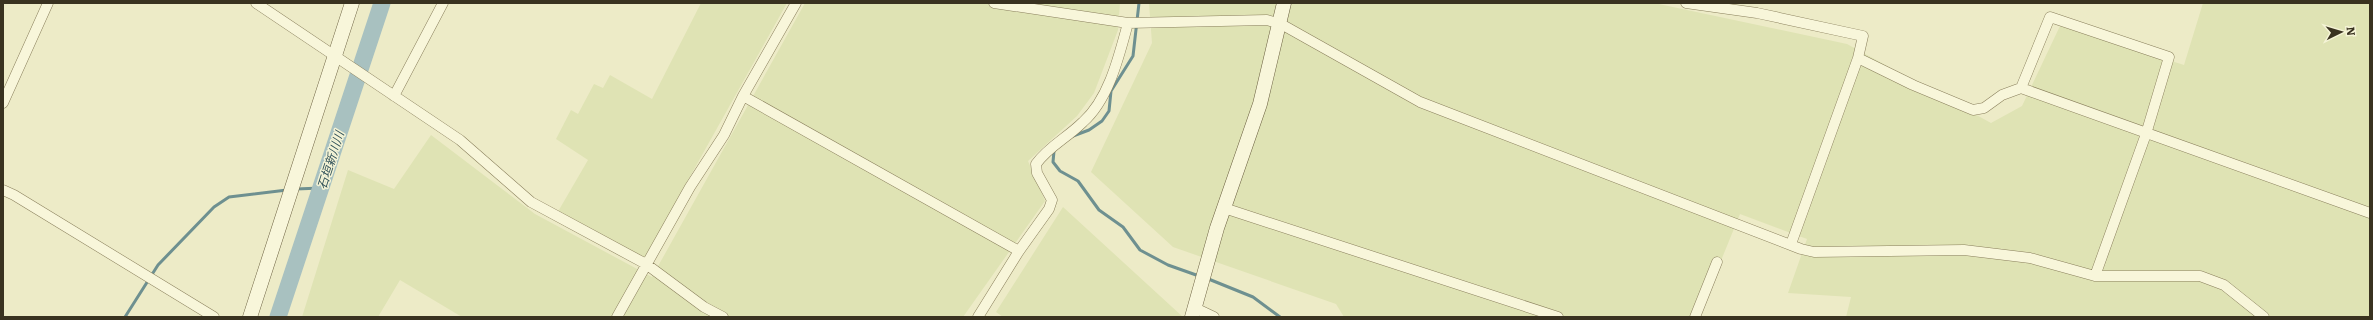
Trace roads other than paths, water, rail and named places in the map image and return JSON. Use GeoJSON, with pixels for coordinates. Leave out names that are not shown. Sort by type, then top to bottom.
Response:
{"type":"FeatureCollection","features":[{"type":"Feature","properties":{"kind":"street"},"geometry":{"type":"LineString","coordinates":[[3,103],[47,3]]}},
{"type":"Feature","properties":{"kind":"street"},"geometry":{"type":"LineString","coordinates":[[256,3],[460,140],[531,202],[646,264],[704,307],[723,317]]}},
{"type":"Feature","properties":{"kind":"street"},"geometry":{"type":"LineString","coordinates":[[250,317],[340,59],[352,3]]}},
{"type":"Feature","properties":{"kind":"street"},"geometry":{"type":"LineString","coordinates":[[394,96],[443,3]]}},
{"type":"Feature","properties":{"kind":"street"},"geometry":{"type":"LineString","coordinates":[[617,317],[690,187],[724,135],[743,96],[796,3]]}},
{"type":"Feature","properties":{"kind":"street"},"geometry":{"type":"LineString","coordinates":[[994,3],[1128,23],[1267,20],[1280,24],[1420,102],[1814,252],[1964,250],[2030,258],[2095,276],[2200,276],[2224,285],[2264,317]]}},
{"type":"Feature","properties":{"kind":"street"},"geometry":{"type":"LineString","coordinates":[[1214,317],[1193,313],[1224,208],[1260,104],[1284,3]]}},
{"type":"Feature","properties":{"kind":"street"},"geometry":{"type":"LineString","coordinates":[[1686,3],[1757,13],[1863,36],[1858,58],[1792,244]]}},
{"type":"Feature","properties":{"kind":"street"},"geometry":{"type":"LineString","coordinates":[[2021,88],[2050,17],[2169,56],[2146,134],[2095,276]]}},
{"type":"Feature","properties":{"kind":"street"},"geometry":{"type":"LineString","coordinates":[[980,316],[1019,251],[1049,209],[1052,200],[1037,173],[1036,164],[1045,151],[1084,122],[1099,103],[1107,86],[1128,23]]}},
{"type":"Feature","properties":{"kind":"street"},"geometry":{"type":"LineString","coordinates":[[1858,58],[1913,85],[1973,110],[1984,108],[2002,95],[2021,88],[2370,213]]}},
{"type":"Feature","properties":{"kind":"street"},"geometry":{"type":"LineString","coordinates":[[743,96],[1019,251]]}},
{"type":"Feature","properties":{"kind":"street"},"geometry":{"type":"LineString","coordinates":[[3,190],[14,195],[214,317]]}},
{"type":"Feature","properties":{"kind":"street"},"geometry":{"type":"LineString","coordinates":[[1224,208],[1558,317]]}},
{"type":"Feature","properties":{"kind":"street"},"geometry":{"type":"LineString","coordinates":[[1695,317],[1717,262]]}},
{"type":"Feature","properties":{"kind":"waterway","name":"石垣新川川"},"geometry":{"type":"LineString","coordinates":[[278,317],[382,3]]}},
{"type":"Feature","properties":{"kind":"waterway"},"geometry":{"type":"LineString","coordinates":[[1073,136],[1089,130],[1102,121],[1109,111],[1111,91],[1133,56],[1139,3]]}},
{"type":"Feature","properties":{"kind":"waterway"},"geometry":{"type":"LineString","coordinates":[[1054,151],[1053,162],[1060,171],[1078,181],[1099,210],[1123,227],[1140,250],[1168,265],[1199,276]]}},
{"type":"Feature","properties":{"kind":"waterway"},"geometry":{"type":"LineString","coordinates":[[296,189],[321,188]]}},
{"type":"Feature","properties":{"kind":"waterway"},"geometry":{"type":"LineString","coordinates":[[125,317],[158,265],[214,207],[229,197],[287,190]]}},
{"type":"Feature","properties":{"kind":"waterway"},"geometry":{"type":"LineString","coordinates":[[1206,278],[1253,297],[1280,317]]}}]}
